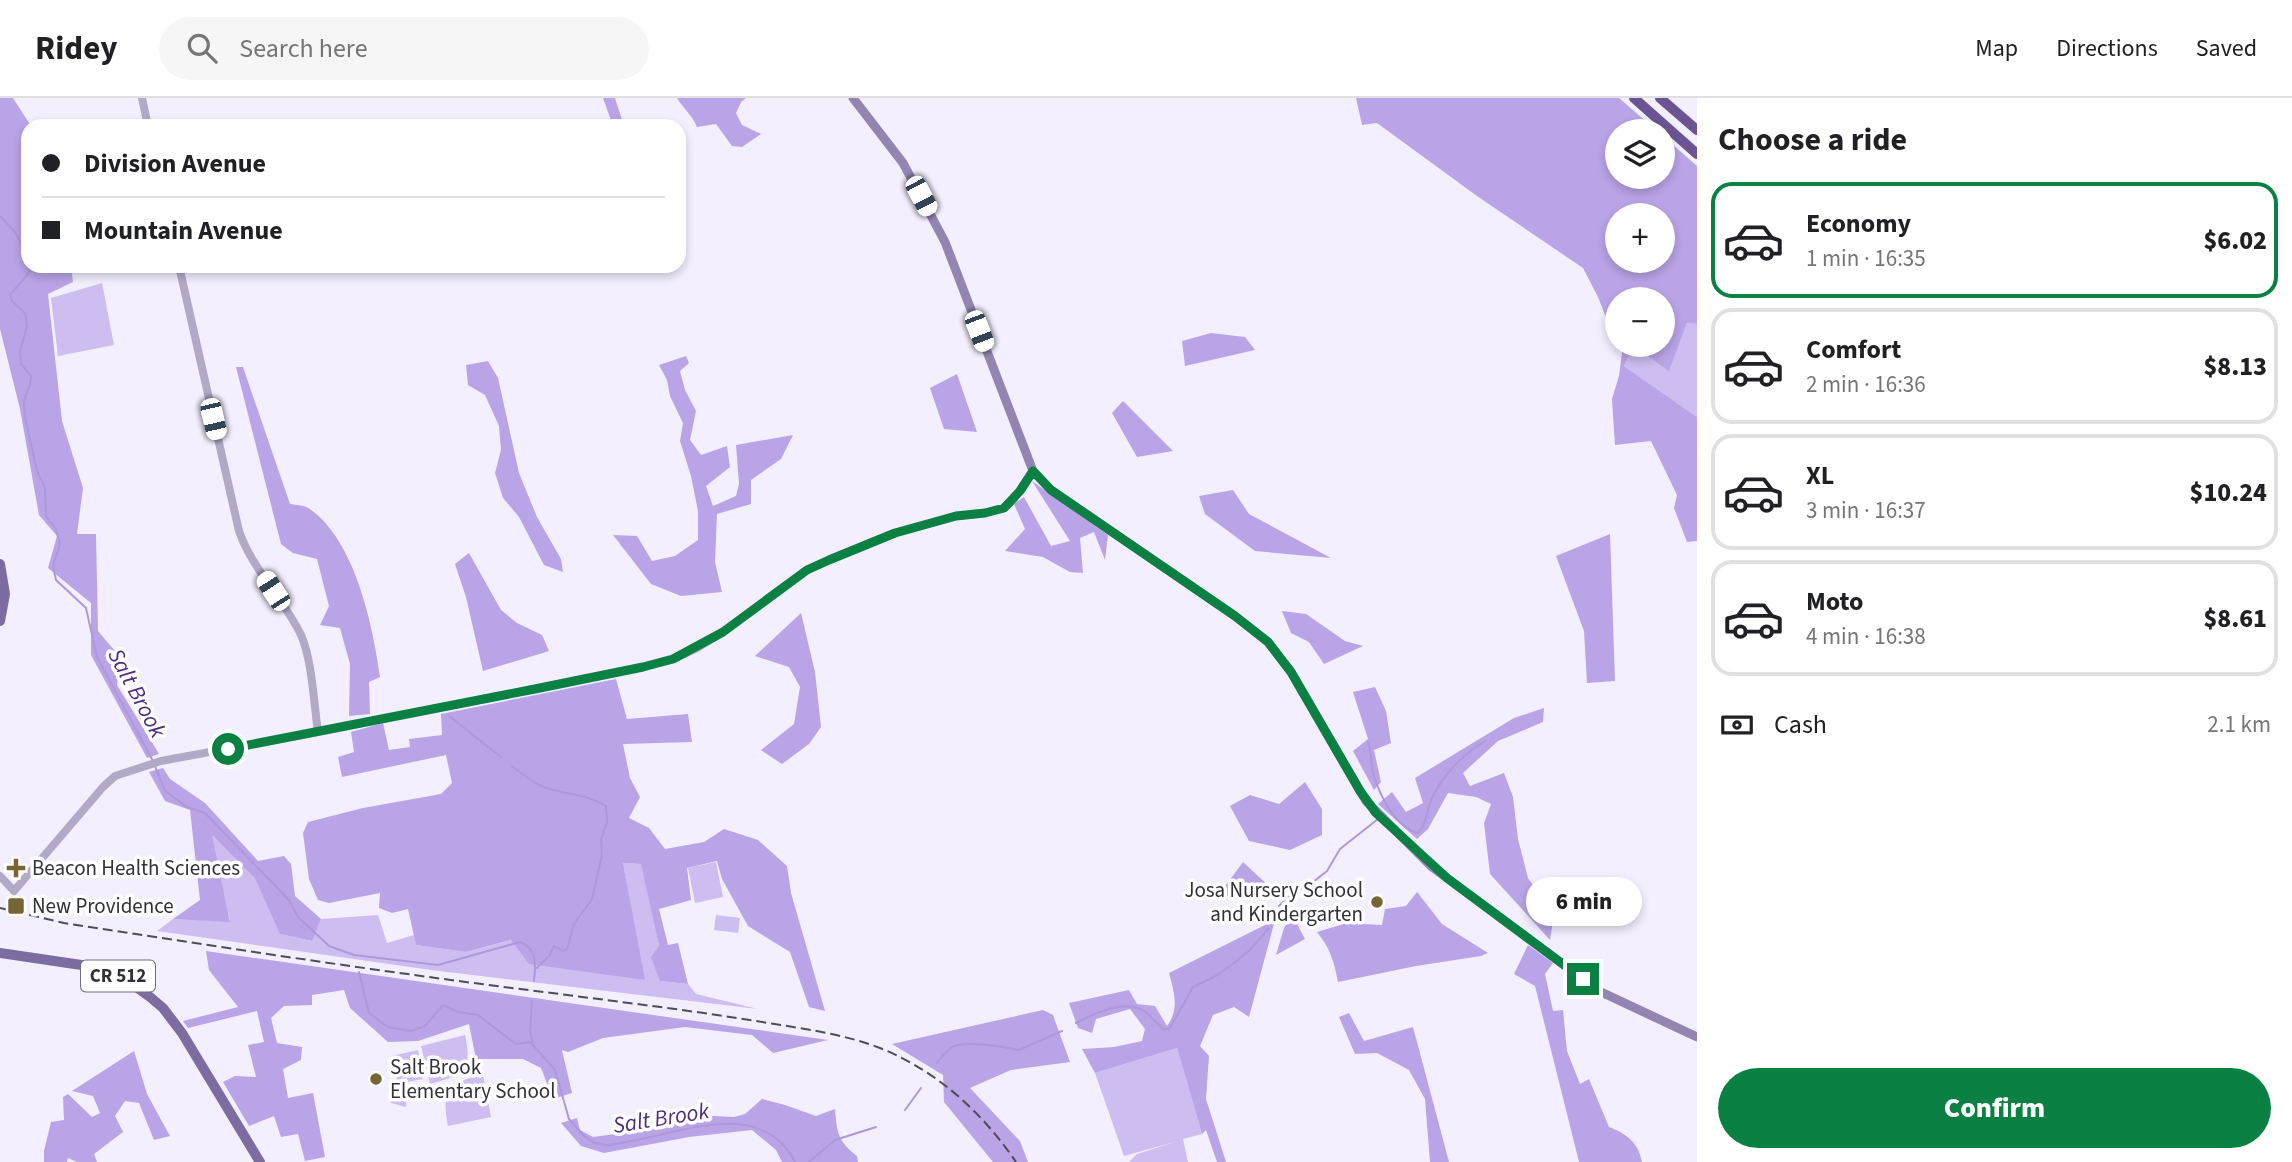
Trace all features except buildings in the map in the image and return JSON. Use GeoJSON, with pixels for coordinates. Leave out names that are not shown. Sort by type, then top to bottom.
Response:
{"type":"FeatureCollection","features":[{"type":"Feature","properties":{"kind":"highway"},"geometry":{"type":"LineString","coordinates":[[1634,98],[1697,154]]}},
{"type":"Feature","properties":{"kind":"highway"},"geometry":{"type":"LineString","coordinates":[[1660,98],[1697,130]]}},
{"type":"Feature","properties":{"kind":"main road"},"geometry":{"type":"LineString","coordinates":[[853,98],[903,163],[944,242],[1033,471],[1051,490],[1235,616],[1268,642],[1291,672],[1366,801],[1432,867],[1599,991],[1697,1037]]}},
{"type":"Feature","properties":{"kind":"main road"},"geometry":{"type":"LineString","coordinates":[[0,564],[5,594],[0,621]]}},
{"type":"Feature","properties":{"kind":"main road","name":"CR 512"},"geometry":{"type":"LineString","coordinates":[[0,953],[81,964],[127,980],[157,1002],[173,1021],[260,1162]]}},
{"type":"Feature","properties":{"kind":"main road"},"geometry":{"type":"LineString","coordinates":[[127,980],[135,975],[137,970]]}},
{"type":"Feature","properties":{"kind":"street"},"geometry":{"type":"LineString","coordinates":[[142,98],[146,119]]}},
{"type":"Feature","properties":{"kind":"street"},"geometry":{"type":"LineString","coordinates":[[181,273],[239,531],[247,549],[300,634],[306,652],[318,732]]}},
{"type":"Feature","properties":{"kind":"street"},"geometry":{"type":"LineString","coordinates":[[0,876],[14,891],[110,779],[161,761],[318,732],[673,659],[723,632],[807,570],[895,533],[956,516],[1004,508],[1020,491],[1033,471]]}},
{"type":"Feature","properties":{"kind":"shaded area"},"geometry":{"type":"Polygon","coordinates":[[[0,98],[13,98],[26,119],[21,119],[21,273],[72,273],[73,282],[48,294],[62,421],[83,488],[77,534],[96,534],[98,631],[120,657],[117,685],[159,754],[147,758],[91,655],[91,603],[48,568],[57,536],[39,515],[20,409],[0,329],[0,98]]]}},
{"type":"Feature","properties":{"kind":"shaded area"},"geometry":{"type":"Polygon","coordinates":[[[603,98],[615,98],[622,119],[610,119],[603,98]]]}},
{"type":"Feature","properties":{"kind":"shaded area"},"geometry":{"type":"Polygon","coordinates":[[[677,98],[746,98],[736,113],[742,125],[761,134],[742,147],[732,146],[716,124],[697,127],[677,98]]]}},
{"type":"Feature","properties":{"kind":"shaded area"},"geometry":{"type":"Polygon","coordinates":[[[1356,98],[1619,98],[1643,119],[1605,119],[1605,189],[1675,189],[1675,147],[1697,166],[1697,324],[1687,323],[1675,355],[1675,287],[1605,287],[1605,315],[1583,268],[1477,196],[1377,123],[1362,125],[1356,98]]]}},
{"type":"Feature","properties":{"kind":"shaded area"},"geometry":{"type":"Polygon","coordinates":[[[102,283],[114,345],[58,356],[51,298],[102,283]]]}},
{"type":"Feature","properties":{"kind":"shaded area"},"geometry":{"type":"Polygon","coordinates":[[[1687,323],[1697,324],[1697,417],[1624,366],[1628,357],[1649,357],[1669,370],[1687,323]]]}},
{"type":"Feature","properties":{"kind":"shaded area"},"geometry":{"type":"Polygon","coordinates":[[[1211,333],[1245,337],[1255,350],[1185,366],[1182,341],[1211,333]]]}},
{"type":"Feature","properties":{"kind":"shaded area"},"geometry":{"type":"Polygon","coordinates":[[[686,356],[689,363],[680,371],[685,390],[696,411],[690,440],[701,455],[727,446],[730,467],[706,486],[713,506],[736,496],[739,484],[736,445],[793,435],[781,459],[751,480],[751,504],[717,514],[715,562],[722,592],[681,596],[651,584],[613,535],[637,536],[652,561],[675,556],[698,540],[698,511],[680,441],[683,423],[659,365],[686,356]]]}},
{"type":"Feature","properties":{"kind":"shaded area"},"geometry":{"type":"Polygon","coordinates":[[[1621,357],[1628,357],[1624,366],[1697,417],[1697,541],[1687,542],[1674,508],[1677,495],[1651,441],[1615,445],[1612,399],[1621,357]]]}},
{"type":"Feature","properties":{"kind":"shaded area"},"geometry":{"type":"Polygon","coordinates":[[[1649,357],[1674,357],[1669,371],[1649,357]]]}},
{"type":"Feature","properties":{"kind":"shaded area"},"geometry":{"type":"Polygon","coordinates":[[[488,361],[498,378],[519,473],[537,517],[561,559],[563,572],[544,565],[519,517],[503,498],[495,473],[501,450],[499,426],[485,395],[468,385],[466,365],[488,361]]]}},
{"type":"Feature","properties":{"kind":"shaded area"},"geometry":{"type":"Polygon","coordinates":[[[236,367],[243,367],[290,504],[308,508],[326,523],[339,541],[359,586],[367,609],[380,677],[369,682],[370,714],[349,716],[350,664],[340,628],[320,625],[329,606],[317,559],[293,553],[281,544],[236,367]]]}},
{"type":"Feature","properties":{"kind":"shaded area"},"geometry":{"type":"Polygon","coordinates":[[[957,374],[977,432],[944,429],[930,388],[957,374]]]}},
{"type":"Feature","properties":{"kind":"shaded area"},"geometry":{"type":"Polygon","coordinates":[[[1123,401],[1173,451],[1137,457],[1112,413],[1123,401]]]}},
{"type":"Feature","properties":{"kind":"shaded area"},"geometry":{"type":"Polygon","coordinates":[[[1032,481],[1108,535],[1105,560],[1094,532],[1080,538],[1083,573],[1070,572],[1043,557],[1005,551],[1025,529],[1014,504],[1024,497],[1051,546],[1070,541],[1032,481]]]}},
{"type":"Feature","properties":{"kind":"shaded area"},"geometry":{"type":"Polygon","coordinates":[[[1233,490],[1249,514],[1331,558],[1255,551],[1205,514],[1199,496],[1233,490]]]}},
{"type":"Feature","properties":{"kind":"shaded area"},"geometry":{"type":"Polygon","coordinates":[[[1610,534],[1615,681],[1587,683],[1584,631],[1556,556],[1610,534]]]}},
{"type":"Feature","properties":{"kind":"shaded area"},"geometry":{"type":"Polygon","coordinates":[[[469,553],[501,610],[517,623],[542,635],[549,651],[483,671],[466,597],[455,564],[469,553]]]}},
{"type":"Feature","properties":{"kind":"shaded area"},"geometry":{"type":"Polygon","coordinates":[[[1282,611],[1306,614],[1345,641],[1363,646],[1324,664],[1309,642],[1291,633],[1282,611]]]}},
{"type":"Feature","properties":{"kind":"shaded area"},"geometry":{"type":"Polygon","coordinates":[[[801,613],[815,672],[821,727],[809,744],[782,764],[761,750],[794,724],[800,687],[789,667],[755,656],[801,613]]]}},
{"type":"Feature","properties":{"kind":"shaded area"},"geometry":{"type":"Polygon","coordinates":[[[616,679],[627,719],[688,714],[692,742],[623,744],[630,778],[640,797],[629,818],[649,828],[665,849],[704,842],[724,829],[758,840],[787,866],[791,893],[825,1011],[809,1007],[790,952],[748,926],[722,879],[717,861],[687,868],[691,900],[659,909],[668,945],[678,943],[688,984],[660,981],[651,957],[659,946],[641,864],[623,863],[645,980],[529,964],[511,940],[466,952],[416,945],[408,909],[392,913],[379,908],[380,893],[329,903],[318,900],[309,879],[303,833],[308,822],[363,808],[441,794],[452,783],[446,755],[342,777],[338,757],[354,752],[351,732],[383,723],[389,750],[410,747],[409,739],[442,735],[441,714],[616,679]]]}},
{"type":"Feature","properties":{"kind":"shaded area"},"geometry":{"type":"Polygon","coordinates":[[[1375,687],[1386,711],[1391,743],[1374,750],[1381,782],[1374,790],[1353,751],[1368,739],[1353,692],[1375,687]]]}},
{"type":"Feature","properties":{"kind":"shaded area"},"geometry":{"type":"Polygon","coordinates":[[[1544,708],[1543,722],[1498,741],[1463,773],[1470,786],[1504,773],[1513,797],[1518,839],[1528,878],[1554,915],[1550,940],[1490,874],[1484,823],[1491,804],[1476,797],[1448,793],[1428,829],[1417,839],[1378,804],[1392,792],[1406,812],[1423,803],[1415,778],[1514,718],[1544,708]]]}},
{"type":"Feature","properties":{"kind":"shaded area"},"geometry":{"type":"Polygon","coordinates":[[[163,768],[170,779],[205,803],[258,861],[284,856],[291,864],[295,896],[321,919],[312,941],[280,934],[255,878],[212,835],[230,922],[173,919],[200,900],[190,810],[165,801],[149,772],[163,768]]]}},
{"type":"Feature","properties":{"kind":"shaded area"},"geometry":{"type":"Polygon","coordinates":[[[1305,782],[1322,809],[1322,835],[1290,850],[1249,841],[1230,806],[1250,795],[1279,804],[1305,782]]]}},
{"type":"Feature","properties":{"kind":"shaded area"},"geometry":{"type":"Polygon","coordinates":[[[211,834],[256,878],[281,934],[311,941],[321,919],[378,915],[387,943],[414,935],[416,945],[466,952],[512,940],[644,980],[623,863],[642,864],[659,946],[660,981],[688,984],[696,994],[758,1009],[431,970],[157,931],[173,919],[230,921],[211,834]]]}},
{"type":"Feature","properties":{"kind":"shaded area"},"geometry":{"type":"Polygon","coordinates":[[[716,862],[723,897],[695,903],[688,868],[716,862]]]}},
{"type":"Feature","properties":{"kind":"shaded area"},"geometry":{"type":"Polygon","coordinates":[[[1243,862],[1273,890],[1217,897],[1243,862]]]}},
{"type":"Feature","properties":{"kind":"shaded area"},"geometry":{"type":"Polygon","coordinates":[[[1417,892],[1442,924],[1488,953],[1338,982],[1331,955],[1317,932],[1347,923],[1382,925],[1385,909],[1406,906],[1417,892]]]}},
{"type":"Feature","properties":{"kind":"shaded area"},"geometry":{"type":"Polygon","coordinates":[[[716,915],[740,918],[738,933],[714,930],[716,915]]]}},
{"type":"Feature","properties":{"kind":"shaded area"},"geometry":{"type":"Polygon","coordinates":[[[1292,915],[1305,939],[1276,955],[1284,928],[1292,915]]]}},
{"type":"Feature","properties":{"kind":"shaded area"},"geometry":{"type":"Polygon","coordinates":[[[1275,920],[1249,1017],[1234,1007],[1213,1015],[1200,1046],[1209,1056],[1206,1099],[1226,1162],[1217,1162],[1206,1130],[1202,1134],[1177,1048],[1095,1073],[1082,1049],[1114,1047],[1142,1041],[1145,1029],[1130,1009],[1096,1019],[1092,1033],[1078,1028],[1069,1003],[1129,990],[1137,1004],[1155,1006],[1167,1026],[1175,1007],[1169,973],[1275,920]]]}},
{"type":"Feature","properties":{"kind":"shaded area"},"geometry":{"type":"Polygon","coordinates":[[[1528,945],[1553,963],[1545,974],[1553,1011],[1563,1010],[1567,1051],[1580,1084],[1589,1079],[1609,1127],[1631,1140],[1638,1149],[1642,1162],[1579,1162],[1535,986],[1514,974],[1528,945]]]}},
{"type":"Feature","properties":{"kind":"shaded area"},"geometry":{"type":"Polygon","coordinates":[[[206,951],[828,1040],[773,1053],[752,1035],[685,1027],[603,1038],[568,1052],[562,1050],[572,1093],[553,1099],[541,1068],[523,1059],[476,1059],[469,1024],[418,1041],[388,1042],[350,1008],[344,990],[312,995],[312,1005],[284,1006],[271,1018],[277,1043],[302,1047],[301,1060],[283,1069],[288,1098],[313,1093],[325,1157],[305,1161],[298,1134],[281,1137],[274,1116],[249,1126],[223,1082],[235,1076],[256,1077],[248,1045],[264,1042],[257,1011],[188,1028],[183,1021],[238,1007],[209,970],[206,951]]]}},
{"type":"Feature","properties":{"kind":"shaded area"},"geometry":{"type":"Polygon","coordinates":[[[1043,1010],[1053,1015],[1070,1062],[1011,1070],[970,1088],[1020,1141],[1028,1162],[993,1162],[944,1102],[943,1075],[892,1044],[1043,1010]]]}},
{"type":"Feature","properties":{"kind":"shaded area"},"geometry":{"type":"Polygon","coordinates":[[[1349,1013],[1364,1041],[1413,1027],[1449,1162],[1430,1162],[1425,1099],[1409,1070],[1377,1053],[1355,1054],[1339,1017],[1349,1013]]]}},
{"type":"Feature","properties":{"kind":"shaded area"},"geometry":{"type":"Polygon","coordinates":[[[465,1035],[468,1057],[463,1070],[451,1078],[430,1084],[421,1046],[465,1035]]]}},
{"type":"Feature","properties":{"kind":"shaded area"},"geometry":{"type":"Polygon","coordinates":[[[1177,1048],[1202,1134],[1183,1139],[1188,1162],[1129,1162],[1137,1154],[1178,1141],[1124,1156],[1095,1073],[1177,1048]]]}},
{"type":"Feature","properties":{"kind":"shaded area"},"geometry":{"type":"Polygon","coordinates":[[[418,1050],[423,1079],[407,1082],[406,1107],[391,1103],[388,1088],[398,1086],[392,1056],[418,1050]]]}},
{"type":"Feature","properties":{"kind":"shaded area"},"geometry":{"type":"Polygon","coordinates":[[[134,1051],[147,1094],[170,1136],[154,1140],[139,1103],[125,1101],[115,1116],[123,1132],[94,1154],[97,1162],[77,1162],[68,1158],[67,1162],[44,1162],[51,1122],[64,1120],[63,1097],[68,1094],[92,1117],[100,1113],[93,1096],[72,1091],[134,1051]]]}},
{"type":"Feature","properties":{"kind":"shaded area"},"geometry":{"type":"Polygon","coordinates":[[[483,1075],[491,1117],[448,1126],[446,1104],[450,1090],[462,1081],[483,1075]]]}},
{"type":"Feature","properties":{"kind":"shaded area"},"geometry":{"type":"Polygon","coordinates":[[[762,1099],[816,1116],[835,1109],[840,1136],[857,1156],[858,1162],[782,1162],[776,1150],[752,1130],[689,1137],[604,1153],[581,1146],[561,1123],[577,1118],[580,1130],[593,1137],[623,1133],[693,1115],[734,1117],[745,1114],[762,1099]]]}},
{"type":"Feature","properties":{"kind":"waterway","name":"Salt Brook"},"geometry":{"type":"LineString","coordinates":[[0,216],[15,232],[21,244]]}},
{"type":"Feature","properties":{"kind":"waterway","name":"Salt Brook"},"geometry":{"type":"LineString","coordinates":[[28,273],[10,295],[12,301],[25,313],[27,326],[20,352],[21,364],[31,376],[24,400],[25,418],[37,471],[45,488],[46,516],[56,529],[60,544],[53,566],[56,580],[86,608],[97,657],[153,761]]}},
{"type":"Feature","properties":{"kind":"waterway"},"geometry":{"type":"LineString","coordinates":[[449,716],[501,757]]}},
{"type":"Feature","properties":{"kind":"waterway"},"geometry":{"type":"LineString","coordinates":[[1368,743],[1373,772],[1385,802],[1403,825],[1418,833],[1442,781],[1461,759],[1485,741]]}},
{"type":"Feature","properties":{"kind":"waterway","name":"Salt Brook"},"geometry":{"type":"LineString","coordinates":[[155,766],[165,791],[187,807],[205,813],[289,900],[298,917],[329,946],[354,955],[438,965],[520,942],[530,948],[532,953],[535,963],[534,981]]}},
{"type":"Feature","properties":{"kind":"waterway"},"geometry":{"type":"LineString","coordinates":[[512,766],[541,786],[583,796],[606,806],[607,822],[601,840],[602,855],[592,899],[574,924],[567,949],[563,951],[554,946],[549,956],[537,968]]}},
{"type":"Feature","properties":{"kind":"waterway"},"geometry":{"type":"LineString","coordinates":[[1279,906],[1294,892],[1308,886],[1327,871],[1340,849],[1378,819]]}},
{"type":"Feature","properties":{"kind":"waterway"},"geometry":{"type":"LineString","coordinates":[[1076,1023],[1112,1008],[1130,1006],[1147,1013],[1164,1030],[1170,1028],[1193,987],[1230,966],[1249,951],[1269,928]]}},
{"type":"Feature","properties":{"kind":"waterway","name":"Salt Brook"},"geometry":{"type":"LineString","coordinates":[[359,972],[369,1013],[388,1027],[411,1031],[425,1026],[443,1005],[458,1012],[478,1015],[516,1044],[532,1044]]}},
{"type":"Feature","properties":{"kind":"waterway","name":"Salt Brook"},"geometry":{"type":"LineString","coordinates":[[532,1001],[530,1031],[533,1045],[555,1070],[569,1119],[594,1143],[606,1145],[630,1142],[709,1125],[734,1124],[758,1128],[779,1140],[795,1162]]}},
{"type":"Feature","properties":{"kind":"waterway"},"geometry":{"type":"LineString","coordinates":[[937,1063],[952,1047],[958,1045],[985,1045],[1019,1050],[1062,1031]]}},
{"type":"Feature","properties":{"kind":"waterway"},"geometry":{"type":"LineString","coordinates":[[905,1110],[921,1088]]}},
{"type":"Feature","properties":{"kind":"waterway"},"geometry":{"type":"LineString","coordinates":[[809,1162],[835,1140],[876,1127]]}},
{"type":"Feature","properties":{"kind":"railway"},"geometry":{"type":"LineString","coordinates":[[0,908],[64,923],[369,969],[705,1013],[850,1038],[901,1057],[939,1081],[973,1110],[1016,1162]]}},
{"type":"Feature","properties":{"kind":"place","name":"Beacon Health Sciences"},"geometry":{"type":"Point","coordinates":[16,868]}},
{"type":"Feature","properties":{"kind":"place","name":"Josa Nursery School and Kindergarten"},"geometry":{"type":"Point","coordinates":[1377,902]}},
{"type":"Feature","properties":{"kind":"place","name":"New Providence"},"geometry":{"type":"Point","coordinates":[16,906]}},
{"type":"Feature","properties":{"kind":"place","name":"Salt Brook Elementary School"},"geometry":{"type":"Point","coordinates":[376,1079]}},
{"type":"Feature","properties":{"kind":"route"},"geometry":{"type":"LineString","coordinates":[[228,749],[673,659],[723,632],[807,570],[895,533],[956,516],[1004,508],[1013,500],[1033,471],[1051,490],[1235,616],[1268,642],[1291,672],[1366,801],[1376,813],[1432,867],[1583,979]]}}]}
